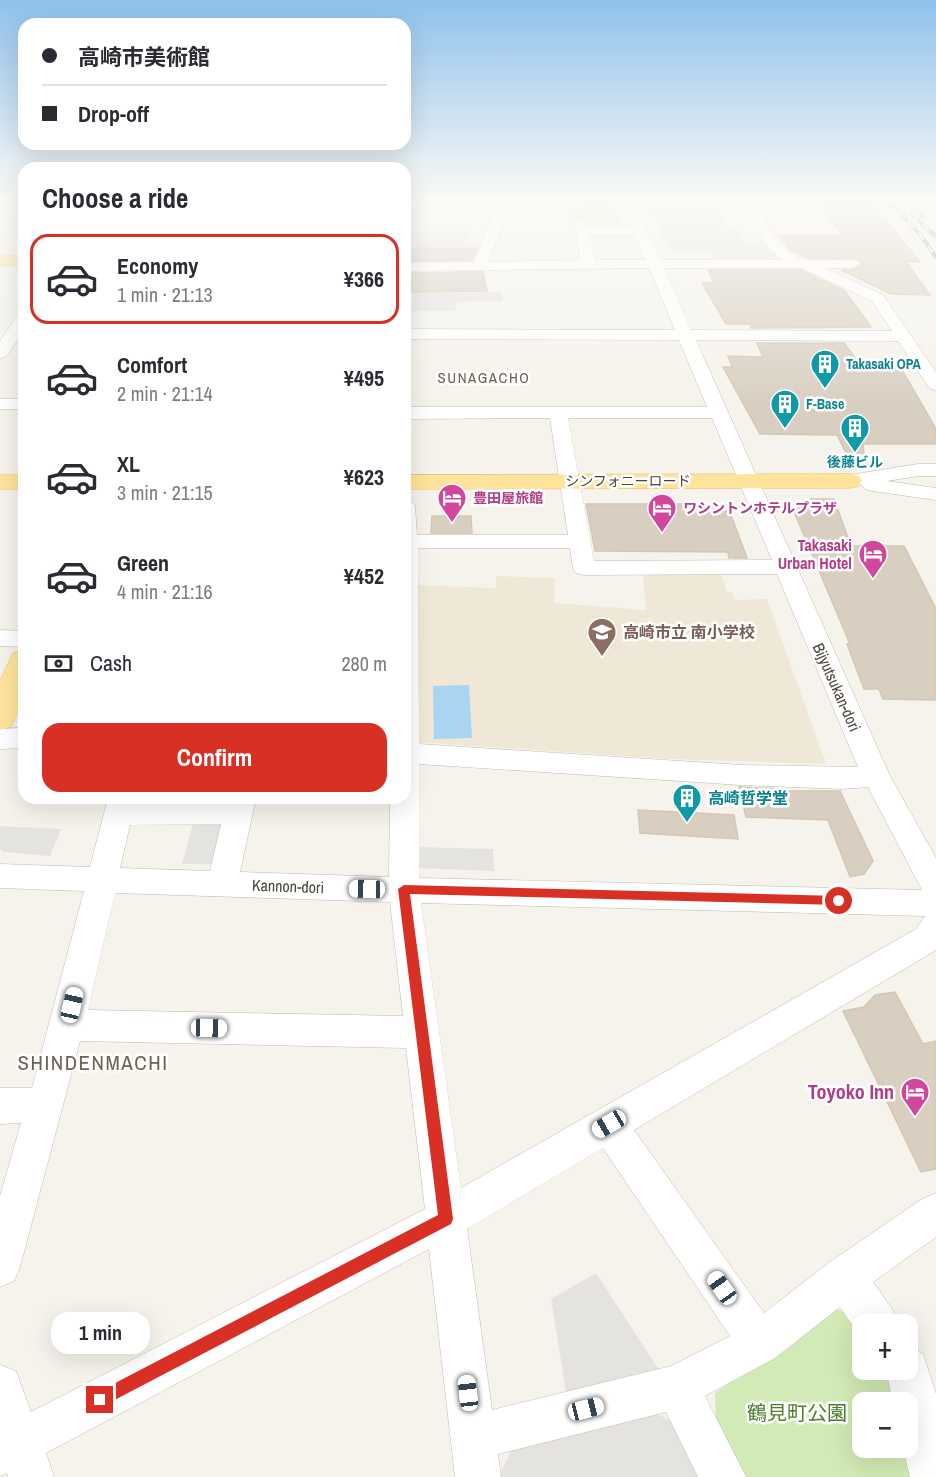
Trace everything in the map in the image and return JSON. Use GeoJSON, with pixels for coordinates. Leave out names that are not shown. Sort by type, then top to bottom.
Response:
{"type":"FeatureCollection","features":[{"type":"Feature","properties":{"kind":"main road","name":"シンフォニーロード"},"geometry":{"type":"LineString","coordinates":[[411,482],[850,481]]}},
{"type":"Feature","properties":{"kind":"main road"},"geometry":{"type":"LineString","coordinates":[[0,482],[18,482]]}},
{"type":"Feature","properties":{"kind":"main road"},"geometry":{"type":"LineString","coordinates":[[0,719],[18,675]]}},
{"type":"Feature","properties":{"kind":"street","name":"Bijyutsukan-dori"},"geometry":{"type":"LineString","coordinates":[[657,267],[876,776],[936,886]]}},
{"type":"Feature","properties":{"kind":"street"},"geometry":{"type":"LineString","coordinates":[[808,267],[878,298],[936,385]]}},
{"type":"Feature","properties":{"kind":"street"},"geometry":{"type":"LineString","coordinates":[[0,353],[18,327]]}},
{"type":"Feature","properties":{"kind":"street"},"geometry":{"type":"LineString","coordinates":[[411,334],[686,333],[903,336]]}},
{"type":"Feature","properties":{"kind":"street"},"geometry":{"type":"LineString","coordinates":[[0,404],[18,404]]}},
{"type":"Feature","properties":{"kind":"street"},"geometry":{"type":"LineString","coordinates":[[558,412],[584,568],[785,567]]}},
{"type":"Feature","properties":{"kind":"street"},"geometry":{"type":"LineString","coordinates":[[411,413],[718,412]]}},
{"type":"Feature","properties":{"kind":"street"},"geometry":{"type":"LineString","coordinates":[[850,481],[918,470],[936,474]]}},
{"type":"Feature","properties":{"kind":"street"},"geometry":{"type":"LineString","coordinates":[[850,481],[936,474]]}},
{"type":"Feature","properties":{"kind":"street"},"geometry":{"type":"LineString","coordinates":[[850,481],[936,494]]}},
{"type":"Feature","properties":{"kind":"street"},"geometry":{"type":"LineString","coordinates":[[411,541],[579,542]]}},
{"type":"Feature","properties":{"kind":"street"},"geometry":{"type":"LineString","coordinates":[[0,638],[18,639]]}},
{"type":"Feature","properties":{"kind":"street"},"geometry":{"type":"LineString","coordinates":[[0,739],[18,738]]}},
{"type":"Feature","properties":{"kind":"street"},"geometry":{"type":"LineString","coordinates":[[411,753],[741,775],[842,779],[876,776]]}},
{"type":"Feature","properties":{"kind":"street"},"geometry":{"type":"LineString","coordinates":[[405,804],[404,889],[476,1457],[677,1387],[760,1343],[845,1276],[936,1213]]}},
{"type":"Feature","properties":{"kind":"street"},"geometry":{"type":"LineString","coordinates":[[0,1267],[67,1025],[120,806],[240,806],[222,884]]}},
{"type":"Feature","properties":{"kind":"street","name":"Kannon-dori"},"geometry":{"type":"LineString","coordinates":[[0,876],[936,903]]}},
{"type":"Feature","properties":{"kind":"street"},"geometry":{"type":"LineString","coordinates":[[0,1387],[16,1458],[446,1219],[931,937],[936,925]]}},
{"type":"Feature","properties":{"kind":"street"},"geometry":{"type":"LineString","coordinates":[[67,1025],[421,1032]]}},
{"type":"Feature","properties":{"kind":"street"},"geometry":{"type":"LineString","coordinates":[[0,1106],[46,1105]]}},
{"type":"Feature","properties":{"kind":"street"},"geometry":{"type":"LineString","coordinates":[[609,1124],[760,1343]]}},
{"type":"Feature","properties":{"kind":"street"},"geometry":{"type":"LineString","coordinates":[[845,1276],[870,1314]]}},
{"type":"Feature","properties":{"kind":"street"},"geometry":{"type":"LineString","coordinates":[[911,1380],[933,1477]]}},
{"type":"Feature","properties":{"kind":"street"},"geometry":{"type":"LineString","coordinates":[[677,1387],[723,1477]]}},
{"type":"Feature","properties":{"kind":"shaded area"},"geometry":{"type":"Polygon","coordinates":[[[502,292],[503,301],[457,302],[455,311],[411,311],[413,293],[502,292]]]}},
{"type":"Feature","properties":{"kind":"shaded area","name":"高崎市立 南小学校"},"geometry":{"type":"Polygon","coordinates":[[[643,572],[721,573],[727,592],[732,592],[735,600],[767,599],[826,764],[673,759],[415,742],[415,585],[496,588],[496,576],[555,578],[554,603],[646,610],[643,572]]]}},
{"type":"Feature","properties":{"kind":"shaded area"},"geometry":{"type":"Polygon","coordinates":[[[195,817],[234,817],[223,864],[182,864],[195,817]]]}},
{"type":"Feature","properties":{"kind":"shaded area"},"geometry":{"type":"Polygon","coordinates":[[[0,826],[61,829],[50,856],[4,852],[0,849],[0,826]]]}},
{"type":"Feature","properties":{"kind":"shaded area"},"geometry":{"type":"Polygon","coordinates":[[[414,847],[493,849],[494,871],[416,868],[414,847]]]}},
{"type":"Feature","properties":{"kind":"shaded area"},"geometry":{"type":"Polygon","coordinates":[[[596,1273],[663,1376],[567,1398],[551,1299],[596,1273]]]}},
{"type":"Feature","properties":{"kind":"shaded area"},"geometry":{"type":"Polygon","coordinates":[[[658,1414],[681,1427],[710,1477],[498,1477],[512,1450],[658,1414]]]}},
{"type":"Feature","properties":{"kind":"green space","name":"鶴見町公園"},"geometry":{"type":"Polygon","coordinates":[[[834,1308],[852,1317],[852,1380],[902,1380],[905,1392],[852,1392],[852,1458],[918,1458],[918,1453],[923,1477],[744,1477],[743,1470],[716,1424],[715,1393],[834,1308]]]}},
{"type":"Feature","properties":{"kind":"water"},"geometry":{"type":"Polygon","coordinates":[[[469,685],[472,738],[434,739],[433,686],[469,685]]]}},
{"type":"Feature","properties":{"kind":"building"},"geometry":{"type":"Polygon","coordinates":[[[859,267],[910,267],[930,295],[891,294],[841,270],[853,270],[859,267]]]}},
{"type":"Feature","properties":{"kind":"building"},"geometry":{"type":"Polygon","coordinates":[[[708,270],[801,270],[845,291],[871,327],[751,328],[750,324],[726,324],[702,283],[714,283],[708,270]]]}},
{"type":"Feature","properties":{"kind":"building"},"geometry":{"type":"Polygon","coordinates":[[[483,272],[487,291],[412,292],[411,273],[483,272]]]}},
{"type":"Feature","properties":{"kind":"building","name":"Takasaki OPA"},"geometry":{"type":"Polygon","coordinates":[[[757,343],[844,343],[859,363],[883,363],[885,366],[902,370],[936,429],[936,444],[863,444],[865,463],[851,463],[837,435],[760,434],[723,367],[732,367],[728,356],[763,357],[757,343]]]}},
{"type":"Feature","properties":{"kind":"building"},"geometry":{"type":"Polygon","coordinates":[[[810,499],[834,499],[851,546],[904,546],[936,609],[936,700],[883,699],[879,689],[864,689],[847,644],[850,644],[793,509],[810,499]]]}},
{"type":"Feature","properties":{"kind":"building","name":"ワシントンホテルプラザ"},"geometry":{"type":"Polygon","coordinates":[[[586,504],[697,504],[724,512],[729,510],[747,558],[729,558],[728,552],[595,551],[586,504]]]}},
{"type":"Feature","properties":{"kind":"building","name":"豊田屋旅館"},"geometry":{"type":"Polygon","coordinates":[[[432,516],[471,516],[472,533],[431,533],[432,516]]]}},
{"type":"Feature","properties":{"kind":"building"},"geometry":{"type":"Polygon","coordinates":[[[739,787],[781,789],[782,791],[840,791],[873,861],[864,874],[850,877],[828,820],[746,817],[739,787]]]}},
{"type":"Feature","properties":{"kind":"building","name":"高崎哲学堂"},"geometry":{"type":"Polygon","coordinates":[[[638,810],[734,815],[738,839],[640,833],[638,810]]]}},
{"type":"Feature","properties":{"kind":"building","name":"Toyoko Inn"},"geometry":{"type":"Polygon","coordinates":[[[895,992],[923,1044],[936,1041],[936,1169],[921,1172],[843,1011],[864,1007],[875,995],[895,992]]]}},
{"type":"Feature","properties":{"kind":"place","name":"Takasaki OPA"},"geometry":{"type":"Point","coordinates":[825,390]}},
{"type":"Feature","properties":{"kind":"place","name":"F-Base"},"geometry":{"type":"Point","coordinates":[785,430]}},
{"type":"Feature","properties":{"kind":"place","name":"後藤ビル"},"geometry":{"type":"Point","coordinates":[855,454]}},
{"type":"Feature","properties":{"kind":"place","name":"豊田屋旅館"},"geometry":{"type":"Point","coordinates":[452,524]}},
{"type":"Feature","properties":{"kind":"place","name":"ワシントンホテルプラザ"},"geometry":{"type":"Point","coordinates":[662,534]}},
{"type":"Feature","properties":{"kind":"place","name":"Takasaki Urban Hotel"},"geometry":{"type":"Point","coordinates":[873,580]}},
{"type":"Feature","properties":{"kind":"place","name":"高崎市立 南小学校"},"geometry":{"type":"Point","coordinates":[602,658]}},
{"type":"Feature","properties":{"kind":"place","name":"高崎哲学堂"},"geometry":{"type":"Point","coordinates":[687,824]}},
{"type":"Feature","properties":{"kind":"place","name":"Toyoko Inn"},"geometry":{"type":"Point","coordinates":[915,1118]}},
{"type":"Feature","properties":{"kind":"district","name":"SUNAGACHO"},"geometry":{"type":"Point","coordinates":[484,378]}},
{"type":"Feature","properties":{"kind":"district","name":"SHINDENMACHI"},"geometry":{"type":"Point","coordinates":[93,1063]}},
{"type":"Feature","properties":{"kind":"route"},"geometry":{"type":"LineString","coordinates":[[100,1400],[446,1219],[404,889],[839,901]]}}]}
